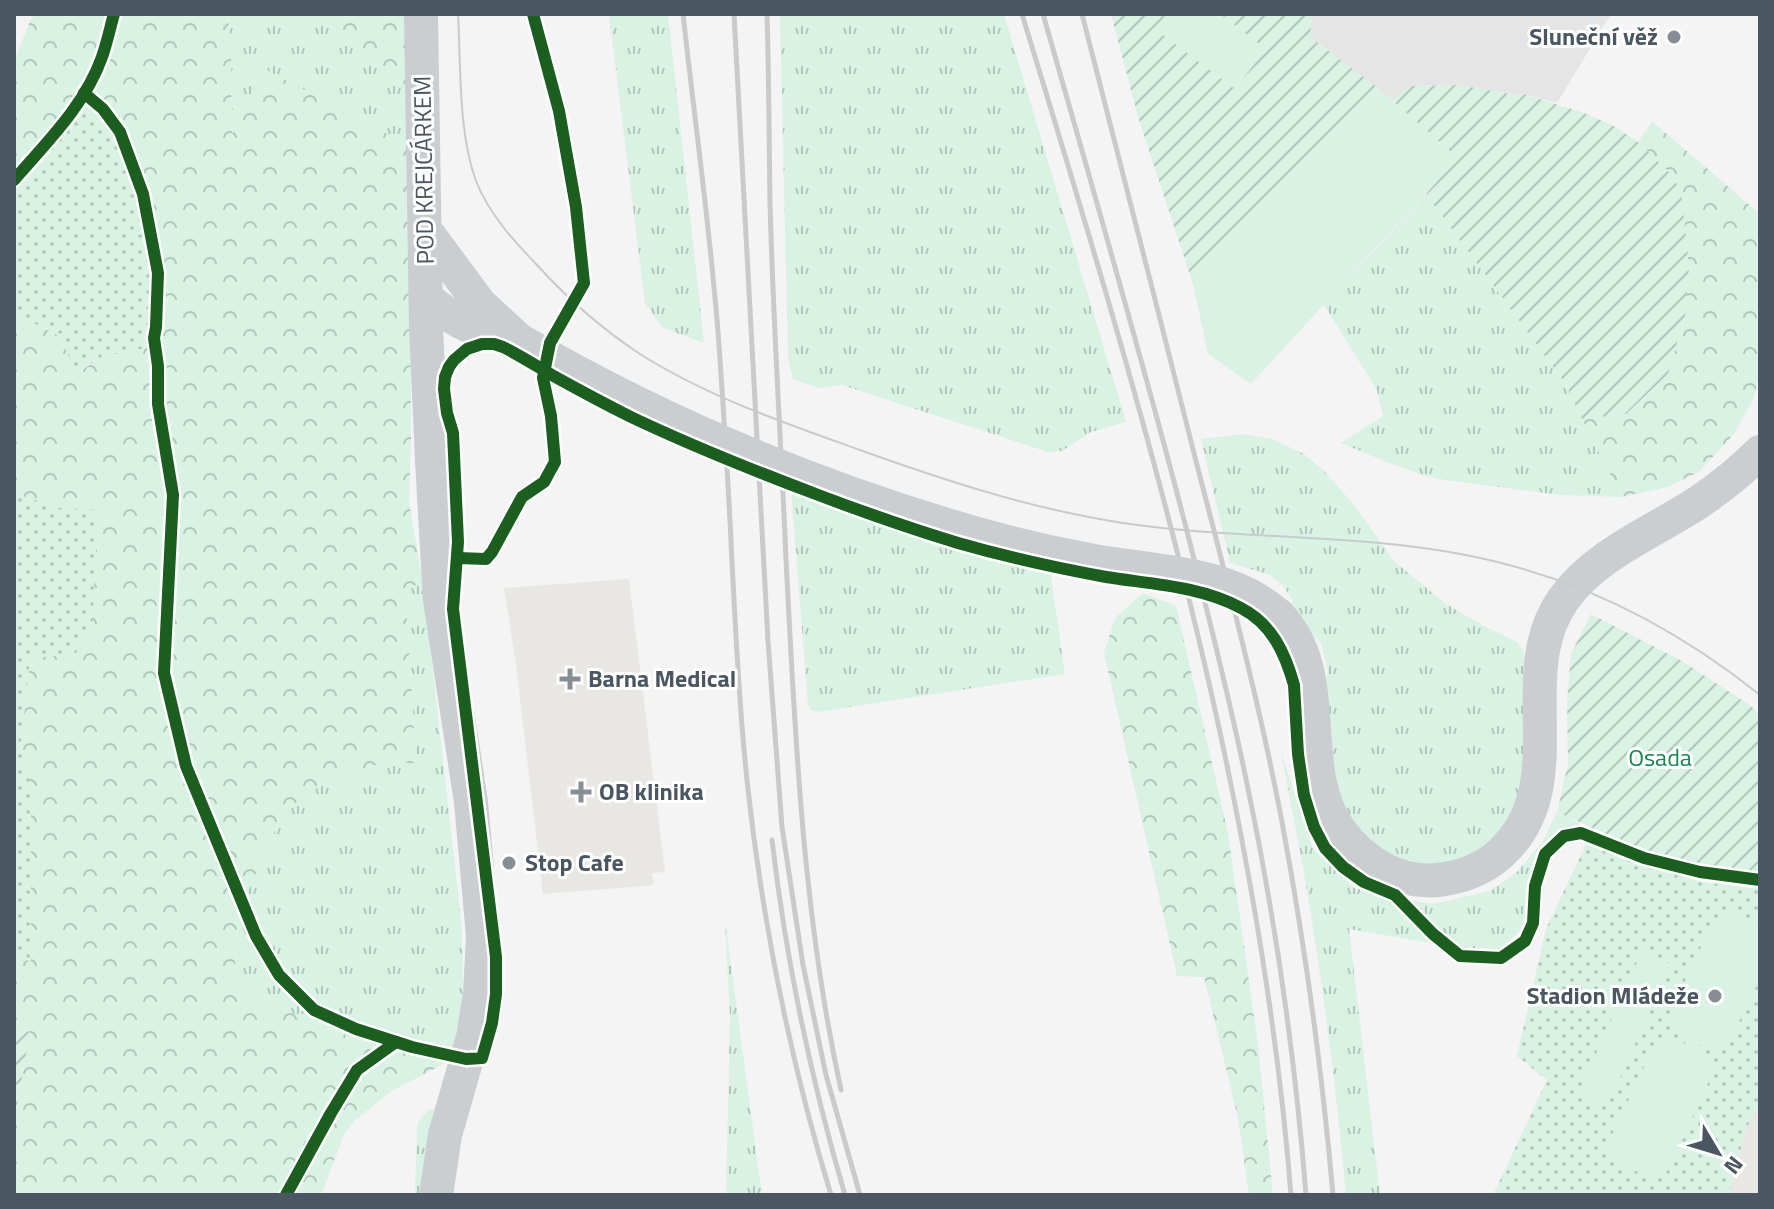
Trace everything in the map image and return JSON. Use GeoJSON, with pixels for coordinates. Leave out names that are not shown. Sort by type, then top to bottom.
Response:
{"type":"FeatureCollection","features":[{"type":"Feature","properties":{"kind":"main road","name":"POD KREJCÁRKEM"},"geometry":{"type":"LineString","coordinates":[[421,14],[429,375],[440,600],[471,802],[483,936],[480,994],[473,1037],[445,1135],[436,1195]]}},
{"type":"Feature","properties":{"kind":"main road"},"geometry":{"type":"LineString","coordinates":[[426,231],[480,304],[519,340]]}},
{"type":"Feature","properties":{"kind":"main road"},"geometry":{"type":"LineString","coordinates":[[428,312],[446,299],[462,304],[594,383],[657,414],[765,460],[869,499],[1022,546],[1187,576],[1254,596],[1278,615],[1297,641],[1308,672],[1320,779],[1329,811],[1341,833],[1372,863],[1398,876],[1430,880],[1461,875],[1482,867],[1502,852],[1523,826],[1533,804],[1540,767],[1542,660],[1549,629],[1563,600],[1606,559],[1700,502],[1741,471],[1760,452]]}},
{"type":"Feature","properties":{"kind":"main road"},"geometry":{"type":"LineString","coordinates":[[428,312],[449,317],[483,333],[519,340]]}},
{"type":"Feature","properties":{"kind":"main road"},"geometry":{"type":"LineString","coordinates":[[429,375],[443,353],[459,338],[483,333]]}},
{"type":"Feature","properties":{"kind":"shaded area"},"geometry":{"type":"Polygon","coordinates":[[[1312,14],[1611,14],[1557,103],[1524,94],[1459,85],[1412,86],[1393,101],[1310,37],[1312,14]]]}},
{"type":"Feature","properties":{"kind":"shaded area"},"geometry":{"type":"Polygon","coordinates":[[[629,579],[665,872],[652,873],[654,885],[543,894],[504,588],[629,579]]]}},
{"type":"Feature","properties":{"kind":"shaded area"},"geometry":{"type":"Polygon","coordinates":[[[1760,1103],[1760,1195],[1729,1195],[1746,1129],[1760,1103]]]}},
{"type":"Feature","properties":{"kind":"green space"},"geometry":{"type":"Polygon","coordinates":[[[33,14],[228,14],[232,134],[265,69],[410,146],[409,502],[423,584],[405,587],[416,763],[382,763],[325,782],[283,812],[245,898],[237,925],[234,990],[376,1047],[380,1047],[383,1040],[449,1061],[392,1091],[355,1120],[344,1135],[321,1195],[14,1195],[14,1123],[30,1032],[14,1030],[14,959],[31,960],[31,785],[21,742],[29,668],[31,658],[76,653],[97,510],[59,508],[15,494],[14,313],[59,336],[78,373],[104,355],[158,346],[90,86],[78,110],[14,191],[14,61],[33,14]]]}},
{"type":"Feature","properties":{"kind":"green space"},"geometry":{"type":"Polygon","coordinates":[[[228,14],[325,14],[409,89],[410,146],[232,136],[228,14]]]}},
{"type":"Feature","properties":{"kind":"green space"},"geometry":{"type":"Polygon","coordinates":[[[325,14],[408,14],[409,89],[325,14]]]}},
{"type":"Feature","properties":{"kind":"green space"},"geometry":{"type":"Polygon","coordinates":[[[609,14],[668,14],[704,343],[663,328],[645,303],[609,14]]]}},
{"type":"Feature","properties":{"kind":"green space"},"geometry":{"type":"Polygon","coordinates":[[[780,14],[1004,14],[1126,422],[1091,432],[1062,451],[1048,452],[842,385],[818,388],[793,379],[788,358],[780,14]]]}},
{"type":"Feature","properties":{"kind":"green space"},"geometry":{"type":"Polygon","coordinates":[[[1111,14],[1312,14],[1310,37],[1378,88],[1193,284],[1138,117],[1111,14]]]}},
{"type":"Feature","properties":{"kind":"green space"},"geometry":{"type":"Polygon","coordinates":[[[1166,14],[1220,14],[1266,49],[1235,89],[1155,29],[1166,14]]]}},
{"type":"Feature","properties":{"kind":"green space"},"geometry":{"type":"Polygon","coordinates":[[[89,85],[123,126],[151,194],[166,276],[158,346],[104,355],[77,373],[59,336],[14,313],[14,191],[78,110],[89,85]]]}},
{"type":"Feature","properties":{"kind":"green space"},"geometry":{"type":"Polygon","coordinates":[[[1459,85],[1524,94],[1587,114],[1614,126],[1638,142],[1674,177],[1682,199],[1689,268],[1685,316],[1668,374],[1626,414],[1582,419],[1565,383],[1426,194],[1457,158],[1393,101],[1412,86],[1459,85]]]}},
{"type":"Feature","properties":{"kind":"green space"},"geometry":{"type":"Polygon","coordinates":[[[1378,88],[1458,158],[1251,384],[1208,354],[1193,284],[1378,88]]]}},
{"type":"Feature","properties":{"kind":"green space"},"geometry":{"type":"Polygon","coordinates":[[[1652,121],[1760,214],[1760,370],[1754,398],[1734,434],[1699,472],[1667,487],[1622,497],[1582,419],[1626,414],[1668,374],[1685,316],[1674,177],[1638,142],[1652,121]]]}},
{"type":"Feature","properties":{"kind":"green space"},"geometry":{"type":"Polygon","coordinates":[[[1426,194],[1565,383],[1622,497],[1561,495],[1445,480],[1389,463],[1341,443],[1383,416],[1377,390],[1324,305],[1426,194]]]}},
{"type":"Feature","properties":{"kind":"green space"},"geometry":{"type":"Polygon","coordinates":[[[1245,434],[1272,439],[1304,454],[1355,506],[1393,560],[1446,604],[1517,642],[1524,652],[1526,749],[1519,800],[1490,845],[1448,865],[1401,863],[1357,831],[1338,799],[1323,688],[1328,672],[1321,643],[1290,605],[1293,601],[1282,584],[1268,574],[1230,563],[1201,439],[1245,434]]]}},
{"type":"Feature","properties":{"kind":"green space"},"geometry":{"type":"Polygon","coordinates":[[[791,489],[919,534],[1050,569],[1065,674],[817,712],[811,710],[808,705],[791,489]]]}},
{"type":"Feature","properties":{"kind":"green space"},"geometry":{"type":"Polygon","coordinates":[[[14,491],[59,508],[98,510],[92,629],[76,653],[31,658],[29,668],[21,742],[31,785],[31,961],[14,959],[14,491]]]}},
{"type":"Feature","properties":{"kind":"green space"},"geometry":{"type":"Polygon","coordinates":[[[423,584],[462,928],[463,1005],[449,1061],[383,1040],[380,1048],[376,1047],[234,990],[237,925],[245,898],[283,812],[325,782],[382,763],[416,763],[405,586],[423,584]]]}},
{"type":"Feature","properties":{"kind":"green space"},"geometry":{"type":"Polygon","coordinates":[[[1143,593],[1176,606],[1228,833],[1258,1045],[1273,1195],[1249,1195],[1238,1118],[1204,977],[1177,976],[1104,653],[1115,618],[1143,593]]]}},
{"type":"Feature","properties":{"kind":"green space","name":"Osada"},"geometry":{"type":"Polygon","coordinates":[[[1591,614],[1682,661],[1760,715],[1760,873],[1704,866],[1647,852],[1557,812],[1568,764],[1567,703],[1571,654],[1591,614]]]}},
{"type":"Feature","properties":{"kind":"green space"},"geometry":{"type":"Polygon","coordinates":[[[1281,752],[1313,849],[1354,888],[1433,904],[1490,891],[1518,871],[1543,841],[1557,812],[1581,824],[1557,831],[1541,853],[1528,881],[1525,916],[1519,932],[1499,950],[1473,950],[1349,929],[1380,1195],[1346,1195],[1320,976],[1281,752]]]}},
{"type":"Feature","properties":{"kind":"green space"},"geometry":{"type":"Polygon","coordinates":[[[1586,844],[1702,882],[1760,889],[1760,1103],[1746,1129],[1729,1195],[1493,1195],[1547,1080],[1517,1056],[1546,929],[1586,844]]]}},
{"type":"Feature","properties":{"kind":"green space","name":"Stadion Mládeže"},"geometry":{"type":"Polygon","coordinates":[[[1736,913],[1760,924],[1760,979],[1729,1042],[1719,1049],[1707,1049],[1679,1035],[1672,1026],[1670,1013],[1713,921],[1722,914],[1736,913]]]}},
{"type":"Feature","properties":{"kind":"green space"},"geometry":{"type":"Polygon","coordinates":[[[725,920],[762,1195],[726,1195],[730,1017],[725,920]]]}},
{"type":"Feature","properties":{"kind":"green space"},"geometry":{"type":"Polygon","coordinates":[[[1642,951],[1671,964],[1607,1107],[1578,1094],[1642,951]]]}},
{"type":"Feature","properties":{"kind":"green space"},"geometry":{"type":"Polygon","coordinates":[[[14,1030],[30,1032],[14,1123],[14,1030]]]}},
{"type":"Feature","properties":{"kind":"green space"},"geometry":{"type":"Polygon","coordinates":[[[1670,1036],[1709,1056],[1716,1066],[1668,1170],[1660,1177],[1650,1178],[1617,1162],[1607,1145],[1654,1046],[1670,1036]]]}},
{"type":"Feature","properties":{"kind":"green space"},"geometry":{"type":"Polygon","coordinates":[[[429,1109],[436,1109],[423,1195],[415,1195],[418,1122],[429,1109]]]}},
{"type":"Feature","properties":{"kind":"tram line"},"geometry":{"type":"LineString","coordinates":[[458,14],[466,142],[476,181],[488,205],[519,246],[560,289],[612,334],[666,369],[775,419],[957,483],[1056,510],[1171,529],[1410,546],[1505,564],[1540,574],[1640,616],[1702,653],[1760,695]]}},
{"type":"Feature","properties":{"kind":"railway"},"geometry":{"type":"LineString","coordinates":[[683,14],[716,303],[740,699],[753,832],[769,937],[790,1041],[831,1195]]}},
{"type":"Feature","properties":{"kind":"railway"},"geometry":{"type":"LineString","coordinates":[[734,14],[768,641],[782,827],[803,965],[826,1075],[860,1195]]}},
{"type":"Feature","properties":{"kind":"railway"},"geometry":{"type":"LineString","coordinates":[[767,14],[773,291],[797,759],[809,892],[828,1025],[841,1090]]}},
{"type":"Feature","properties":{"kind":"railway"},"geometry":{"type":"LineString","coordinates":[[1022,14],[1151,451],[1223,746],[1252,894],[1275,1044],[1291,1195]]}},
{"type":"Feature","properties":{"kind":"railway"},"geometry":{"type":"LineString","coordinates":[[1043,14],[1160,429],[1238,743],[1283,986],[1306,1195]]}},
{"type":"Feature","properties":{"kind":"railway"},"geometry":{"type":"LineString","coordinates":[[1082,14],[1231,596],[1273,777],[1305,961],[1333,1195]]}},
{"type":"Feature","properties":{"kind":"railway"},"geometry":{"type":"LineString","coordinates":[[772,840],[801,1019],[845,1195]]}},
{"type":"Feature","properties":{"kind":"cycle path"},"geometry":{"type":"LineString","coordinates":[[14,180],[86,91],[102,57],[114,14]]}},
{"type":"Feature","properties":{"kind":"cycle path"},"geometry":{"type":"LineString","coordinates":[[458,558],[486,559],[522,497],[544,482],[555,462],[551,416],[543,378],[550,343],[584,283],[576,207],[559,111],[533,14]]}},
{"type":"Feature","properties":{"kind":"cycle path"},"geometry":{"type":"LineString","coordinates":[[84,93],[103,109],[120,132],[143,194],[158,273],[154,338],[158,404],[173,495],[164,673],[186,766],[256,936],[279,975],[314,1010],[356,1029],[412,1047],[466,1059],[482,1058],[492,1023],[496,957],[453,609],[458,542],[453,433],[444,389],[445,377],[454,360],[467,349],[482,344],[503,347],[600,401],[677,438],[872,515],[1013,558],[1192,590],[1241,608],[1261,622],[1276,640],[1290,673],[1294,685],[1304,795],[1314,827],[1325,848],[1343,867],[1364,882],[1395,895],[1433,934],[1460,956],[1501,958],[1525,941],[1533,923],[1535,886],[1545,854],[1564,836],[1581,833],[1644,858],[1700,872],[1760,880]]}},
{"type":"Feature","properties":{"kind":"cycle path"},"geometry":{"type":"LineString","coordinates":[[286,1195],[357,1070],[396,1042]]}},
{"type":"Feature","properties":{"kind":"place","name":"Sluneční věž"},"geometry":{"type":"Point","coordinates":[1674,37]}},
{"type":"Feature","properties":{"kind":"place","name":"Barna Medical"},"geometry":{"type":"Point","coordinates":[570,679]}},
{"type":"Feature","properties":{"kind":"place","name":"OB klinika"},"geometry":{"type":"Point","coordinates":[581,792]}},
{"type":"Feature","properties":{"kind":"place","name":"Stop Cafe"},"geometry":{"type":"Point","coordinates":[509,863]}},
{"type":"Feature","properties":{"kind":"place","name":"Stadion Mládeže"},"geometry":{"type":"Point","coordinates":[1715,996]}}]}
